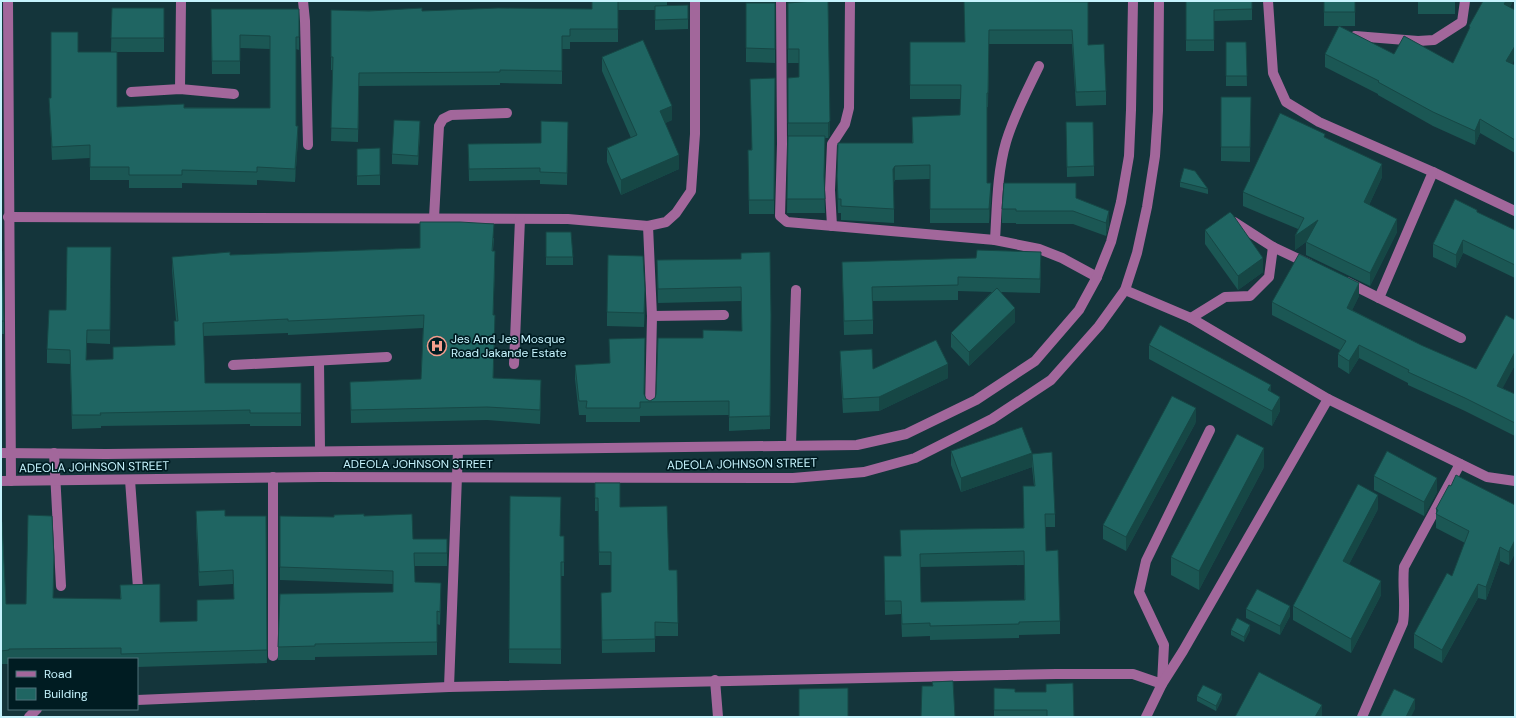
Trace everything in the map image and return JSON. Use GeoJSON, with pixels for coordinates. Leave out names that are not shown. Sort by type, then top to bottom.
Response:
{"type":"FeatureCollection","features":[{"type":"Feature","properties":{"kind":"street"},"geometry":{"type":"LineString","coordinates":[[6,481],[8,1]]}},
{"type":"Feature","properties":{"kind":"street"},"geometry":{"type":"LineString","coordinates":[[180,89],[181,1]]}},
{"type":"Feature","properties":{"kind":"street"},"geometry":{"type":"LineString","coordinates":[[303,1],[305,21],[308,145]]}},
{"type":"Feature","properties":{"kind":"street"},"geometry":{"type":"LineString","coordinates":[[8,217],[568,219],[648,226],[666,222],[676,213],[691,191],[694,134],[695,1]]}},
{"type":"Feature","properties":{"kind":"street"},"geometry":{"type":"LineString","coordinates":[[781,1],[786,144],[780,216],[787,222],[995,240],[1039,249],[1062,258],[1097,277]]}},
{"type":"Feature","properties":{"kind":"street"},"geometry":{"type":"LineString","coordinates":[[832,226],[828,144],[845,124],[849,108],[850,1]]}},
{"type":"Feature","properties":{"kind":"street","name":"ADEOLA JOHNSON STREET"},"geometry":{"type":"LineString","coordinates":[[6,452],[54,453],[458,450],[857,445],[906,434],[976,400],[1035,361],[1079,310],[1097,277],[1111,242],[1121,202],[1129,156],[1132,110],[1133,1]]}},
{"type":"Feature","properties":{"kind":"street","name":"ADEOLA JOHNSON STREET"},"geometry":{"type":"LineString","coordinates":[[6,481],[458,477],[794,478],[871,470],[922,454],[992,419],[1051,380],[1099,326],[1125,290],[1137,253],[1146,214],[1155,156],[1158,111],[1159,1]]}},
{"type":"Feature","properties":{"kind":"street"},"geometry":{"type":"LineString","coordinates":[[1268,1],[1272,73],[1286,102],[1319,122],[1433,172],[1515,212]]}},
{"type":"Feature","properties":{"kind":"street"},"geometry":{"type":"LineString","coordinates":[[1355,36],[1418,41],[1434,40],[1462,22],[1465,1]]}},
{"type":"Feature","properties":{"kind":"street"},"geometry":{"type":"LineString","coordinates":[[995,240],[999,176],[1006,142],[1017,110],[1039,66]]}},
{"type":"Feature","properties":{"kind":"street"},"geometry":{"type":"LineString","coordinates":[[131,92],[180,89],[234,94]]}},
{"type":"Feature","properties":{"kind":"street"},"geometry":{"type":"LineString","coordinates":[[434,218],[439,126],[443,119],[451,115],[507,113]]}},
{"type":"Feature","properties":{"kind":"street"},"geometry":{"type":"LineString","coordinates":[[1379,298],[1433,172]]}},
{"type":"Feature","properties":{"kind":"street"},"geometry":{"type":"LineString","coordinates":[[514,364],[520,219]]}},
{"type":"Feature","properties":{"kind":"street"},"geometry":{"type":"LineString","coordinates":[[1234,222],[1273,247],[1315,267]]}},
{"type":"Feature","properties":{"kind":"street"},"geometry":{"type":"LineString","coordinates":[[648,226],[652,316],[650,408]]}},
{"type":"Feature","properties":{"kind":"street"},"geometry":{"type":"LineString","coordinates":[[1191,318],[1225,297],[1250,296],[1269,277],[1273,247]]}},
{"type":"Feature","properties":{"kind":"street"},"geometry":{"type":"LineString","coordinates":[[1337,277],[1461,338]]}},
{"type":"Feature","properties":{"kind":"street"},"geometry":{"type":"LineString","coordinates":[[791,445],[796,290]]}},
{"type":"Feature","properties":{"kind":"street"},"geometry":{"type":"LineString","coordinates":[[1125,290],[1191,318],[1328,399],[1487,478],[1515,481]]}},
{"type":"Feature","properties":{"kind":"street"},"geometry":{"type":"LineString","coordinates":[[652,316],[724,315]]}},
{"type":"Feature","properties":{"kind":"street"},"geometry":{"type":"LineString","coordinates":[[233,365],[387,357]]}},
{"type":"Feature","properties":{"kind":"street"},"geometry":{"type":"LineString","coordinates":[[319,361],[320,450]]}},
{"type":"Feature","properties":{"kind":"street"},"geometry":{"type":"LineString","coordinates":[[1146,717],[1162,684],[1183,652],[1328,399]]}},
{"type":"Feature","properties":{"kind":"street"},"geometry":{"type":"LineString","coordinates":[[1162,684],[1164,646],[1139,592],[1146,561],[1210,430]]}},
{"type":"Feature","properties":{"kind":"street"},"geometry":{"type":"LineString","coordinates":[[449,687],[458,450]]}},
{"type":"Feature","properties":{"kind":"street"},"geometry":{"type":"LineString","coordinates":[[54,453],[61,586]]}},
{"type":"Feature","properties":{"kind":"street"},"geometry":{"type":"LineString","coordinates":[[1362,717],[1403,623],[1405,611],[1402,583],[1404,567],[1460,464]]}},
{"type":"Feature","properties":{"kind":"street"},"geometry":{"type":"LineString","coordinates":[[272,478],[273,656]]}},
{"type":"Feature","properties":{"kind":"street"},"geometry":{"type":"LineString","coordinates":[[130,480],[138,588]]}},
{"type":"Feature","properties":{"kind":"street"},"geometry":{"type":"LineString","coordinates":[[138,700],[449,687],[627,684],[716,680],[1133,674],[1162,684]]}},
{"type":"Feature","properties":{"kind":"street"},"geometry":{"type":"LineString","coordinates":[[716,680],[718,717]]}},
{"type":"Feature","properties":{"kind":"building"},"geometry":{"type":"Polygon","coordinates":[[[592,1],[618,1],[618,29],[570,29],[570,36],[562,36],[562,71],[500,70],[500,72],[359,73],[358,129],[331,128],[333,57],[331,57],[331,10],[369,11],[422,8],[422,11],[498,8],[592,9],[592,1]]]}},
{"type":"Feature","properties":{"kind":"building"},"geometry":{"type":"Polygon","coordinates":[[[828,1],[830,121],[828,123],[788,123],[788,78],[799,77],[799,49],[788,49],[788,3],[828,1]]]}},
{"type":"Feature","properties":{"kind":"building"},"geometry":{"type":"Polygon","coordinates":[[[964,1],[1088,2],[1088,45],[1104,44],[1106,91],[1076,92],[1072,30],[989,30],[987,183],[991,183],[989,209],[930,209],[930,165],[895,166],[893,169],[894,209],[841,206],[841,199],[838,199],[838,143],[913,143],[912,117],[960,115],[961,85],[910,85],[910,42],[965,42],[964,1]]]}},
{"type":"Feature","properties":{"kind":"building"},"geometry":{"type":"Polygon","coordinates":[[[1186,1],[1252,1],[1252,9],[1214,10],[1214,40],[1186,40],[1186,1]]]}},
{"type":"Feature","properties":{"kind":"building"},"geometry":{"type":"Polygon","coordinates":[[[1324,1],[1355,1],[1355,12],[1324,12],[1324,1]]]}},
{"type":"Feature","properties":{"kind":"building"},"geometry":{"type":"Polygon","coordinates":[[[1483,1],[1506,1],[1504,4],[1515,10],[1515,46],[1506,61],[1515,65],[1515,140],[1480,119],[1475,131],[1433,112],[1378,82],[1379,81],[1325,54],[1339,26],[1394,54],[1404,36],[1453,63],[1470,27],[1469,26],[1483,1]]]}},
{"type":"Feature","properties":{"kind":"building"},"geometry":{"type":"Polygon","coordinates":[[[746,3],[775,3],[775,49],[746,48],[746,3]]]}},
{"type":"Feature","properties":{"kind":"building"},"geometry":{"type":"Polygon","coordinates":[[[688,5],[688,19],[655,20],[655,6],[688,5]]]}},
{"type":"Feature","properties":{"kind":"building"},"geometry":{"type":"Polygon","coordinates":[[[112,8],[164,8],[164,38],[111,38],[112,8]]]}},
{"type":"Feature","properties":{"kind":"building"},"geometry":{"type":"Polygon","coordinates":[[[211,9],[299,9],[299,37],[296,37],[296,126],[298,126],[295,169],[257,167],[257,172],[182,170],[182,175],[129,175],[129,167],[90,167],[90,145],[52,147],[49,98],[51,98],[51,32],[78,32],[78,52],[117,52],[117,107],[184,104],[184,108],[270,108],[270,36],[240,35],[240,61],[212,61],[211,9]]]}},
{"type":"Feature","properties":{"kind":"building"},"geometry":{"type":"Polygon","coordinates":[[[2,31],[2,71],[1,71],[2,31]]]}},
{"type":"Feature","properties":{"kind":"building"},"geometry":{"type":"Polygon","coordinates":[[[643,40],[672,106],[660,111],[679,155],[621,180],[607,148],[637,135],[602,57],[643,40]]]}},
{"type":"Feature","properties":{"kind":"building"},"geometry":{"type":"Polygon","coordinates":[[[1226,42],[1246,42],[1247,76],[1226,76],[1226,42]]]}},
{"type":"Feature","properties":{"kind":"building"},"geometry":{"type":"Polygon","coordinates":[[[775,78],[774,200],[749,200],[748,150],[752,150],[750,79],[775,78]]]}},
{"type":"Feature","properties":{"kind":"building"},"geometry":{"type":"Polygon","coordinates":[[[1221,97],[1251,97],[1250,147],[1221,147],[1221,97]]]}},
{"type":"Feature","properties":{"kind":"building"},"geometry":{"type":"Polygon","coordinates":[[[1280,113],[1325,134],[1324,137],[1382,164],[1364,202],[1397,219],[1370,273],[1306,242],[1318,220],[1295,236],[1304,218],[1243,192],[1280,113]]]}},
{"type":"Feature","properties":{"kind":"building"},"geometry":{"type":"Polygon","coordinates":[[[394,120],[420,121],[418,156],[392,154],[394,120]]]}},
{"type":"Feature","properties":{"kind":"building"},"geometry":{"type":"Polygon","coordinates":[[[541,121],[568,122],[567,173],[540,172],[540,168],[469,169],[468,144],[541,143],[541,121]]]}},
{"type":"Feature","properties":{"kind":"building"},"geometry":{"type":"Polygon","coordinates":[[[1066,122],[1093,122],[1094,166],[1067,167],[1066,122]]]}},
{"type":"Feature","properties":{"kind":"building"},"geometry":{"type":"Polygon","coordinates":[[[788,136],[825,136],[825,199],[787,199],[788,136]]]}},
{"type":"Feature","properties":{"kind":"building"},"geometry":{"type":"Polygon","coordinates":[[[380,148],[380,175],[357,176],[357,149],[380,148]]]}},
{"type":"Feature","properties":{"kind":"building"},"geometry":{"type":"Polygon","coordinates":[[[1184,168],[1195,171],[1208,189],[1180,182],[1184,168]]]}},
{"type":"Feature","properties":{"kind":"building"},"geometry":{"type":"Polygon","coordinates":[[[1004,183],[1076,183],[1076,198],[1109,211],[1106,223],[1073,211],[1016,211],[1016,209],[1002,209],[1004,183]]]}},
{"type":"Feature","properties":{"kind":"building"},"geometry":{"type":"Polygon","coordinates":[[[1455,199],[1477,210],[1477,212],[1515,230],[1515,265],[1463,240],[1456,255],[1433,244],[1455,199]]]}},
{"type":"Feature","properties":{"kind":"building"},"geometry":{"type":"Polygon","coordinates":[[[1230,212],[1263,258],[1238,276],[1205,230],[1230,212]]]}},
{"type":"Feature","properties":{"kind":"building"},"geometry":{"type":"Polygon","coordinates":[[[420,222],[494,224],[492,251],[495,251],[493,378],[541,380],[540,410],[487,407],[351,410],[350,382],[421,379],[424,315],[203,323],[205,383],[301,383],[301,413],[250,413],[250,410],[100,413],[101,415],[72,415],[70,350],[47,349],[49,310],[66,310],[67,247],[111,247],[110,330],[87,330],[86,360],[113,359],[113,347],[175,345],[174,321],[178,321],[172,257],[230,252],[230,255],[420,248],[420,222]]]}},
{"type":"Feature","properties":{"kind":"building"},"geometry":{"type":"Polygon","coordinates":[[[546,232],[571,232],[573,257],[546,257],[546,232]]]}},
{"type":"Feature","properties":{"kind":"building"},"geometry":{"type":"Polygon","coordinates":[[[977,250],[1041,252],[1040,279],[958,277],[958,285],[872,287],[873,320],[844,321],[842,262],[976,258],[977,250]]]}},
{"type":"Feature","properties":{"kind":"building"},"geometry":{"type":"Polygon","coordinates":[[[2,251],[4,321],[1,321],[2,251]]]}},
{"type":"Feature","properties":{"kind":"building"},"geometry":{"type":"Polygon","coordinates":[[[770,252],[770,416],[729,417],[729,401],[640,402],[640,408],[586,408],[587,401],[579,401],[575,365],[610,363],[609,339],[645,338],[644,394],[646,399],[650,401],[655,398],[656,394],[658,338],[703,338],[703,330],[742,331],[741,287],[658,289],[657,260],[741,259],[741,253],[770,252]]]}},
{"type":"Feature","properties":{"kind":"building"},"geometry":{"type":"Polygon","coordinates":[[[1299,254],[1359,283],[1347,308],[1421,345],[1476,369],[1506,315],[1515,320],[1515,352],[1497,386],[1515,394],[1515,423],[1408,372],[1409,370],[1359,345],[1349,361],[1338,354],[1346,341],[1272,302],[1299,254]]]}},
{"type":"Feature","properties":{"kind":"building"},"geometry":{"type":"Polygon","coordinates":[[[608,255],[643,256],[645,289],[644,313],[607,312],[608,255]]]}},
{"type":"Feature","properties":{"kind":"building"},"geometry":{"type":"Polygon","coordinates":[[[997,288],[1015,308],[969,352],[951,333],[997,288]]]}},
{"type":"Feature","properties":{"kind":"building"},"geometry":{"type":"Polygon","coordinates":[[[1160,325],[1271,385],[1268,390],[1280,397],[1272,411],[1149,345],[1160,325]]]}},
{"type":"Feature","properties":{"kind":"building"},"geometry":{"type":"Polygon","coordinates":[[[936,340],[948,364],[879,397],[843,399],[840,351],[872,349],[873,369],[936,340]]]}},
{"type":"Feature","properties":{"kind":"building"},"geometry":{"type":"Polygon","coordinates":[[[1172,396],[1196,408],[1126,537],[1103,525],[1172,396]]]}},
{"type":"Feature","properties":{"kind":"building"},"geometry":{"type":"Polygon","coordinates":[[[1022,427],[1032,453],[961,478],[951,451],[1022,427]]]}},
{"type":"Feature","properties":{"kind":"building"},"geometry":{"type":"Polygon","coordinates":[[[1237,434],[1264,448],[1199,571],[1171,557],[1237,434]]]}},
{"type":"Feature","properties":{"kind":"building"},"geometry":{"type":"Polygon","coordinates":[[[1387,451],[1437,478],[1424,502],[1374,476],[1387,451]]]}},
{"type":"Feature","properties":{"kind":"building"},"geometry":{"type":"Polygon","coordinates":[[[1052,452],[1055,514],[1045,514],[1046,551],[1058,550],[1060,621],[1019,622],[1019,624],[930,626],[930,623],[902,624],[901,601],[885,601],[884,556],[901,556],[900,530],[1024,528],[1023,486],[1035,486],[1032,454],[1052,452]],[[1024,551],[920,554],[921,602],[1025,600],[1024,551]]]}},
{"type":"Feature","properties":{"kind":"building"},"geometry":{"type":"Polygon","coordinates":[[[1456,475],[1515,505],[1515,540],[1509,552],[1500,547],[1486,587],[1478,584],[1442,650],[1414,634],[1447,573],[1452,576],[1469,531],[1436,514],[1438,510],[1436,509],[1449,485],[1451,486],[1456,475]]]}},
{"type":"Feature","properties":{"kind":"building"},"geometry":{"type":"Polygon","coordinates":[[[595,483],[620,483],[620,507],[667,506],[669,570],[677,570],[678,623],[655,622],[655,639],[602,640],[601,593],[611,592],[611,552],[599,552],[598,498],[595,498],[595,483]]]}},
{"type":"Feature","properties":{"kind":"building"},"geometry":{"type":"Polygon","coordinates":[[[1358,484],[1378,495],[1343,561],[1381,581],[1351,639],[1293,606],[1358,484]]]}},
{"type":"Feature","properties":{"kind":"building"},"geometry":{"type":"Polygon","coordinates":[[[510,496],[561,497],[560,536],[564,536],[564,562],[561,562],[561,649],[509,649],[510,496]]]}},
{"type":"Feature","properties":{"kind":"building"},"geometry":{"type":"Polygon","coordinates":[[[225,510],[225,516],[266,516],[267,650],[121,654],[121,648],[9,649],[1,651],[1,522],[6,604],[26,604],[28,515],[52,516],[54,557],[53,598],[121,599],[120,585],[160,584],[160,622],[197,621],[197,600],[234,599],[233,570],[199,572],[196,511],[225,510]]]}},
{"type":"Feature","properties":{"kind":"building"},"geometry":{"type":"Polygon","coordinates":[[[364,514],[364,516],[412,514],[413,539],[447,539],[447,553],[414,553],[415,582],[441,583],[440,612],[437,611],[437,642],[315,644],[315,646],[278,647],[280,594],[393,592],[393,571],[280,567],[280,516],[334,517],[334,515],[364,514]]]}},
{"type":"Feature","properties":{"kind":"building"},"geometry":{"type":"Polygon","coordinates":[[[1257,589],[1290,606],[1280,626],[1246,609],[1257,589]]]}},
{"type":"Feature","properties":{"kind":"building"},"geometry":{"type":"Polygon","coordinates":[[[1237,618],[1250,625],[1244,637],[1231,630],[1237,618]]]}},
{"type":"Feature","properties":{"kind":"building"},"geometry":{"type":"Polygon","coordinates":[[[1259,672],[1322,705],[1315,717],[1235,717],[1259,672]]]}},
{"type":"Feature","properties":{"kind":"building"},"geometry":{"type":"Polygon","coordinates":[[[953,681],[955,717],[921,717],[922,686],[933,686],[932,682],[953,681]]]}},
{"type":"Feature","properties":{"kind":"building"},"geometry":{"type":"Polygon","coordinates":[[[1073,683],[1074,717],[1047,717],[1047,710],[994,710],[994,688],[1015,689],[1015,692],[1046,692],[1046,684],[1073,683]]]}},
{"type":"Feature","properties":{"kind":"building"},"geometry":{"type":"Polygon","coordinates":[[[1203,685],[1222,694],[1216,706],[1197,696],[1203,685]]]}},
{"type":"Feature","properties":{"kind":"building"},"geometry":{"type":"Polygon","coordinates":[[[848,688],[848,717],[799,717],[799,689],[848,688]]]}},
{"type":"Feature","properties":{"kind":"building"},"geometry":{"type":"Polygon","coordinates":[[[1394,689],[1415,699],[1406,717],[1380,717],[1394,689]]]}},
{"type":"Feature","properties":{"kind":"place","name":"Jes And Jes Mosque Road Jakande Estate"},"geometry":{"type":"Point","coordinates":[437,346]}}]}
